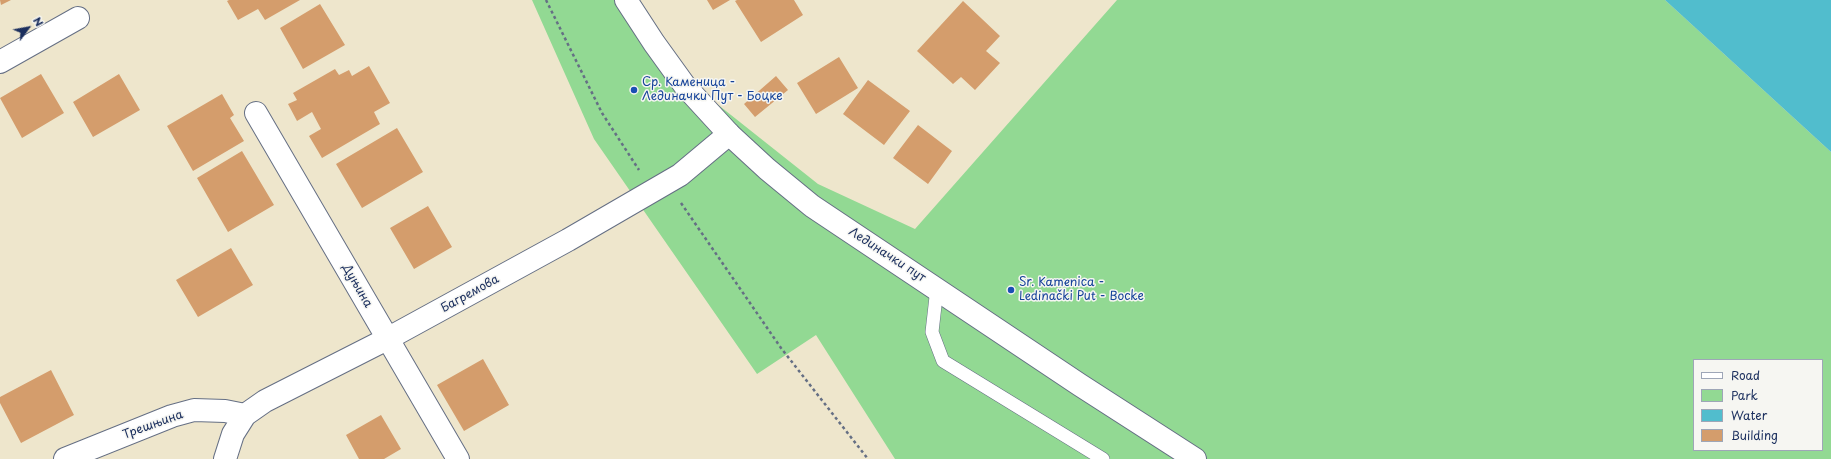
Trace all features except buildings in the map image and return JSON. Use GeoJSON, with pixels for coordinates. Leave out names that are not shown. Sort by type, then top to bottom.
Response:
{"type":"FeatureCollection","features":[{"type":"Feature","properties":{"kind":"street","name":"Лединачки пут"},"geometry":{"type":"LineString","coordinates":[[626,0],[654,43],[685,86],[729,134],[767,169],[812,206],[937,288],[1080,385],[1195,459]]}},
{"type":"Feature","properties":{"kind":"street"},"geometry":{"type":"LineString","coordinates":[[0,62],[78,18]]}},
{"type":"Feature","properties":{"kind":"street","name":"Дуњина"},"geometry":{"type":"LineString","coordinates":[[256,112],[458,459]]}},
{"type":"Feature","properties":{"kind":"street","name":"Багремова"},"geometry":{"type":"LineString","coordinates":[[225,459],[233,434],[245,415],[265,401],[387,339],[568,240],[680,175],[729,134]]}},
{"type":"Feature","properties":{"kind":"street","name":"Трешњина"},"geometry":{"type":"LineString","coordinates":[[65,459],[172,416],[194,410],[225,411],[245,415]]}},
{"type":"Feature","properties":{"kind":"lane"},"geometry":{"type":"LineString","coordinates":[[937,288],[932,332],[943,361],[1103,459]]}},
{"type":"Feature","properties":{"kind":"path"},"geometry":{"type":"LineString","coordinates":[[546,0],[602,113],[660,186],[781,348],[868,459]]}},
{"type":"Feature","properties":{"kind":"green space"},"geometry":{"type":"Polygon","coordinates":[[[532,0],[637,0],[702,92],[818,184],[915,229],[1117,0],[1665,0],[1831,152],[1831,459],[895,459],[816,335],[757,374],[594,139],[532,0]]]}},
{"type":"Feature","properties":{"kind":"water"},"geometry":{"type":"Polygon","coordinates":[[[1665,0],[1831,0],[1831,152],[1665,0]]]}},
{"type":"Feature","properties":{"kind":"place","name":"Ср. Каменица - Лединачки Пут - Боцке"},"geometry":{"type":"Point","coordinates":[634,90]}},
{"type":"Feature","properties":{"kind":"place","name":"Sr. Kamenica - Ledinački Put - Bocke"},"geometry":{"type":"Point","coordinates":[1011,290]}}]}
